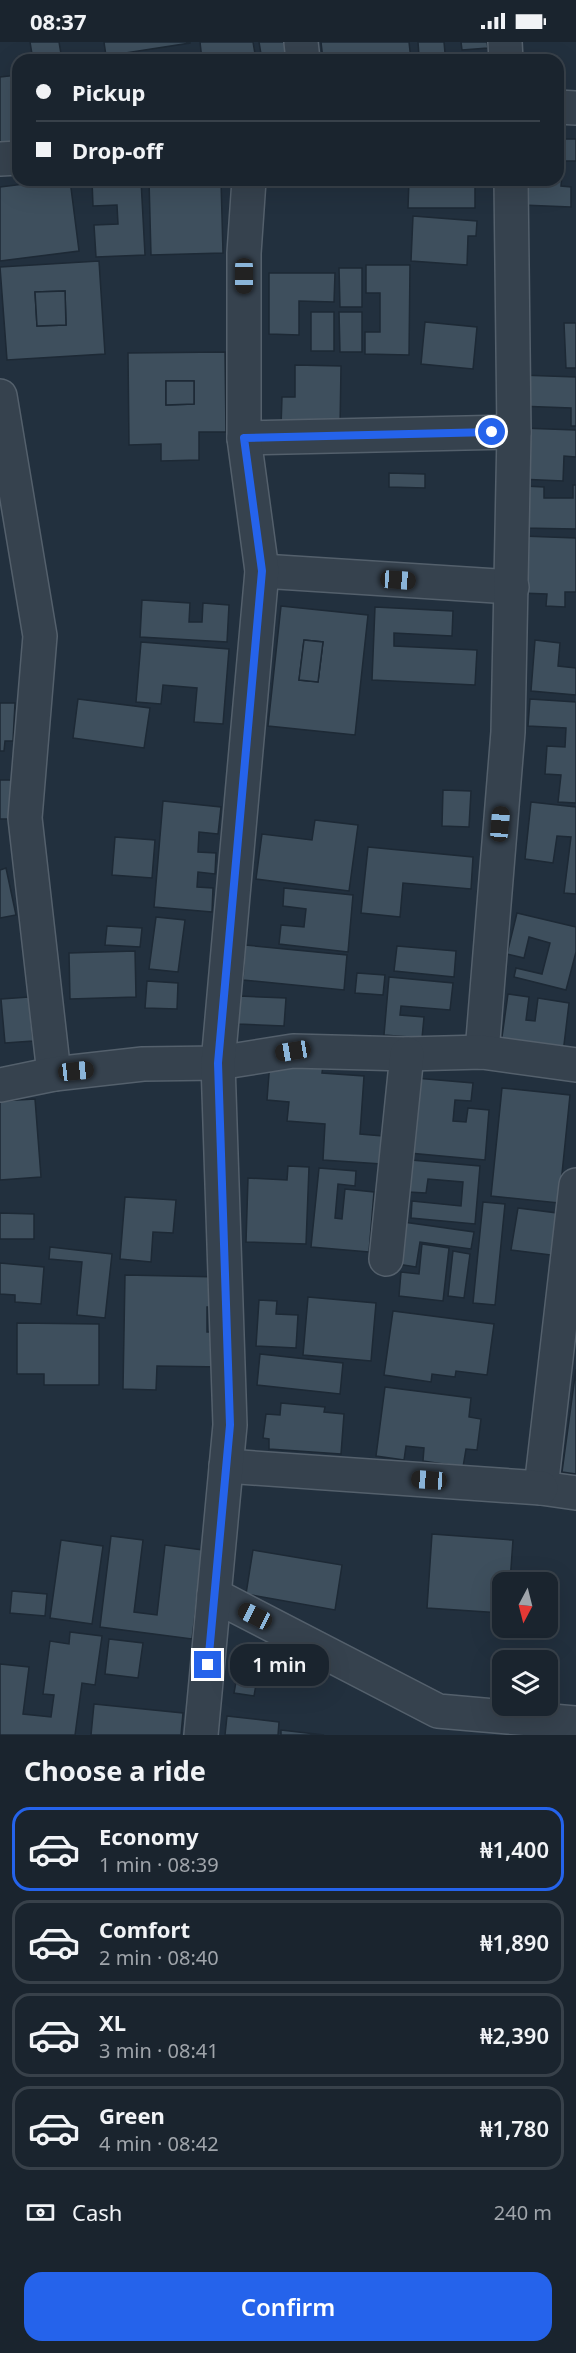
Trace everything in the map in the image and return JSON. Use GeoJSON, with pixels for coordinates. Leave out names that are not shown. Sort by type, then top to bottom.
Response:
{"type":"FeatureCollection","features":[{"type":"Feature","properties":{"kind":"street"},"geometry":{"type":"LineString","coordinates":[[201,1735],[230,1425],[218,1063],[262,571],[244,438],[244,253],[249,186]]}},
{"type":"Feature","properties":{"kind":"street"},"geometry":{"type":"LineString","coordinates":[[482,1052],[508,732],[514,432],[511,186]]}},
{"type":"Feature","properties":{"kind":"street"},"geometry":{"type":"LineString","coordinates":[[0,396],[40,636],[25,818],[54,1074]]}},
{"type":"Feature","properties":{"kind":"street"},"geometry":{"type":"LineString","coordinates":[[244,438],[514,432]]}},
{"type":"Feature","properties":{"kind":"street"},"geometry":{"type":"LineString","coordinates":[[262,571],[512,587]]}},
{"type":"Feature","properties":{"kind":"street"},"geometry":{"type":"LineString","coordinates":[[0,1085],[54,1074],[143,1064],[218,1063],[293,1051],[407,1054],[482,1052],[576,1065]]}},
{"type":"Feature","properties":{"kind":"street"},"geometry":{"type":"LineString","coordinates":[[386,1259],[407,1054]]}},
{"type":"Feature","properties":{"kind":"street"},"geometry":{"type":"LineString","coordinates":[[541,1488],[576,1185]]}},
{"type":"Feature","properties":{"kind":"street"},"geometry":{"type":"LineString","coordinates":[[226,1466],[541,1488],[576,1493]]}},
{"type":"Feature","properties":{"kind":"street"},"geometry":{"type":"LineString","coordinates":[[214,1594],[438,1711],[576,1723]]}},
{"type":"Feature","properties":{"kind":"building"},"geometry":{"type":"Polygon","coordinates":[[[30,42],[59,42],[61,54],[32,54],[30,42]]]}},
{"type":"Feature","properties":{"kind":"building"},"geometry":{"type":"Polygon","coordinates":[[[104,42],[190,42],[119,54],[106,54],[104,42]]]}},
{"type":"Feature","properties":{"kind":"building"},"geometry":{"type":"Polygon","coordinates":[[[200,42],[253,42],[255,54],[201,54],[200,42]]]}},
{"type":"Feature","properties":{"kind":"building"},"geometry":{"type":"Polygon","coordinates":[[[259,42],[286,42],[288,54],[261,54],[259,42]]]}},
{"type":"Feature","properties":{"kind":"building"},"geometry":{"type":"Polygon","coordinates":[[[321,42],[409,42],[410,54],[322,54],[321,42]]]}},
{"type":"Feature","properties":{"kind":"building"},"geometry":{"type":"Polygon","coordinates":[[[418,42],[444,42],[445,53],[419,54],[418,42]]]}},
{"type":"Feature","properties":{"kind":"building"},"geometry":{"type":"Polygon","coordinates":[[[461,42],[487,42],[488,48],[462,50],[461,42]]]}},
{"type":"Feature","properties":{"kind":"building"},"geometry":{"type":"Polygon","coordinates":[[[12,76],[12,143],[0,144],[0,77],[12,76]]]}},
{"type":"Feature","properties":{"kind":"building"},"geometry":{"type":"Polygon","coordinates":[[[564,139],[576,139],[576,161],[564,161],[564,139]]]}},
{"type":"Feature","properties":{"kind":"building"},"geometry":{"type":"Polygon","coordinates":[[[71,186],[79,251],[0,261],[0,187],[71,186]]]}},
{"type":"Feature","properties":{"kind":"building"},"geometry":{"type":"Polygon","coordinates":[[[92,186],[141,186],[145,255],[96,257],[94,225],[118,224],[117,205],[93,206],[92,186]]]}},
{"type":"Feature","properties":{"kind":"building"},"geometry":{"type":"Polygon","coordinates":[[[149,186],[221,186],[223,253],[151,255],[149,186]]]}},
{"type":"Feature","properties":{"kind":"building"},"geometry":{"type":"Polygon","coordinates":[[[409,186],[475,186],[475,208],[408,208],[409,186]]]}},
{"type":"Feature","properties":{"kind":"building"},"geometry":{"type":"Polygon","coordinates":[[[523,186],[571,187],[571,207],[522,205],[523,186]]]}},
{"type":"Feature","properties":{"kind":"building"},"geometry":{"type":"Polygon","coordinates":[[[413,216],[477,221],[476,236],[468,236],[467,265],[411,261],[413,216]]]}},
{"type":"Feature","properties":{"kind":"building"},"geometry":{"type":"Polygon","coordinates":[[[99,261],[105,354],[7,360],[0,267],[99,261]],[[65,291],[35,292],[37,326],[66,325],[65,291]]]}},
{"type":"Feature","properties":{"kind":"building"},"geometry":{"type":"Polygon","coordinates":[[[366,265],[410,265],[409,355],[365,354],[365,332],[380,332],[380,293],[366,293],[366,265]]]}},
{"type":"Feature","properties":{"kind":"building"},"geometry":{"type":"Polygon","coordinates":[[[339,268],[362,268],[362,307],[340,307],[339,268]]]}},
{"type":"Feature","properties":{"kind":"building"},"geometry":{"type":"Polygon","coordinates":[[[269,273],[335,273],[334,302],[299,301],[299,335],[269,334],[269,273]]]}},
{"type":"Feature","properties":{"kind":"building"},"geometry":{"type":"Polygon","coordinates":[[[65,291],[66,325],[37,326],[35,292],[65,291]]]}},
{"type":"Feature","properties":{"kind":"building"},"geometry":{"type":"Polygon","coordinates":[[[311,312],[334,312],[334,351],[311,351],[311,312]]]}},
{"type":"Feature","properties":{"kind":"building"},"geometry":{"type":"Polygon","coordinates":[[[339,312],[362,312],[362,352],[340,352],[339,312]]]}},
{"type":"Feature","properties":{"kind":"building"},"geometry":{"type":"Polygon","coordinates":[[[425,322],[477,327],[473,369],[421,364],[425,322]]]}},
{"type":"Feature","properties":{"kind":"building"},"geometry":{"type":"Polygon","coordinates":[[[564,323],[576,323],[576,368],[566,368],[564,323]]]}},
{"type":"Feature","properties":{"kind":"building"},"geometry":{"type":"Polygon","coordinates":[[[225,352],[226,432],[199,432],[199,460],[161,461],[161,444],[129,445],[128,353],[225,352]],[[166,381],[166,405],[194,404],[194,381],[166,381]]]}},
{"type":"Feature","properties":{"kind":"building"},"geometry":{"type":"Polygon","coordinates":[[[295,365],[341,366],[340,428],[281,427],[282,397],[295,397],[295,365]]]}},
{"type":"Feature","properties":{"kind":"building"},"geometry":{"type":"Polygon","coordinates":[[[520,375],[576,377],[576,426],[571,426],[571,408],[518,406],[520,375]]]}},
{"type":"Feature","properties":{"kind":"building"},"geometry":{"type":"Polygon","coordinates":[[[166,381],[194,381],[194,404],[166,405],[166,381]]]}},
{"type":"Feature","properties":{"kind":"building"},"geometry":{"type":"Polygon","coordinates":[[[521,428],[576,430],[576,457],[564,456],[563,481],[519,479],[521,428]]]}},
{"type":"Feature","properties":{"kind":"building"},"geometry":{"type":"Polygon","coordinates":[[[389,473],[425,474],[425,488],[389,487],[389,473]]]}},
{"type":"Feature","properties":{"kind":"building"},"geometry":{"type":"Polygon","coordinates":[[[573,485],[576,485],[576,529],[523,528],[524,486],[544,487],[544,498],[573,498],[573,485]]]}},
{"type":"Feature","properties":{"kind":"building"},"geometry":{"type":"Polygon","coordinates":[[[522,536],[576,538],[576,592],[565,592],[565,607],[546,606],[547,594],[520,593],[522,536]]]}},
{"type":"Feature","properties":{"kind":"building"},"geometry":{"type":"Polygon","coordinates":[[[142,600],[190,603],[189,622],[202,622],[203,603],[229,605],[227,642],[140,637],[142,600]]]}},
{"type":"Feature","properties":{"kind":"building"},"geometry":{"type":"Polygon","coordinates":[[[281,606],[368,615],[355,735],[268,726],[281,606]],[[304,640],[299,680],[318,682],[323,642],[304,640]]]}},
{"type":"Feature","properties":{"kind":"building"},"geometry":{"type":"Polygon","coordinates":[[[375,607],[453,611],[452,636],[394,633],[394,646],[477,650],[475,685],[372,680],[375,607]]]}},
{"type":"Feature","properties":{"kind":"building"},"geometry":{"type":"Polygon","coordinates":[[[304,640],[323,642],[318,682],[299,680],[304,640]]]}},
{"type":"Feature","properties":{"kind":"building"},"geometry":{"type":"Polygon","coordinates":[[[535,640],[560,643],[558,666],[576,668],[576,695],[531,691],[535,640]]]}},
{"type":"Feature","properties":{"kind":"building"},"geometry":{"type":"Polygon","coordinates":[[[141,642],[229,649],[223,724],[194,722],[197,688],[163,685],[161,704],[136,702],[141,642]]]}},
{"type":"Feature","properties":{"kind":"building"},"geometry":{"type":"Polygon","coordinates":[[[78,699],[150,708],[144,748],[73,738],[78,699]]]}},
{"type":"Feature","properties":{"kind":"building"},"geometry":{"type":"Polygon","coordinates":[[[530,699],[576,702],[576,803],[558,802],[561,775],[545,774],[547,746],[565,747],[566,728],[528,726],[530,699]]]}},
{"type":"Feature","properties":{"kind":"building"},"geometry":{"type":"Polygon","coordinates":[[[0,703],[15,703],[13,741],[5,741],[4,751],[0,751],[0,703]]]}},
{"type":"Feature","properties":{"kind":"building"},"geometry":{"type":"Polygon","coordinates":[[[0,780],[12,780],[10,819],[0,819],[0,780]]]}},
{"type":"Feature","properties":{"kind":"building"},"geometry":{"type":"Polygon","coordinates":[[[443,790],[471,791],[469,827],[442,826],[443,790]]]}},
{"type":"Feature","properties":{"kind":"building"},"geometry":{"type":"Polygon","coordinates":[[[163,801],[221,807],[218,834],[199,832],[198,852],[216,853],[215,874],[198,872],[197,887],[213,888],[212,912],[154,907],[163,801]]]}},
{"type":"Feature","properties":{"kind":"building"},"geometry":{"type":"Polygon","coordinates":[[[531,802],[576,807],[576,894],[564,893],[571,837],[557,836],[553,863],[525,859],[531,802]]]}},
{"type":"Feature","properties":{"kind":"building"},"geometry":{"type":"Polygon","coordinates":[[[315,820],[358,825],[349,891],[256,879],[262,834],[312,840],[315,820]]]}},
{"type":"Feature","properties":{"kind":"building"},"geometry":{"type":"Polygon","coordinates":[[[115,837],[155,840],[152,878],[112,875],[115,837]]]}},
{"type":"Feature","properties":{"kind":"building"},"geometry":{"type":"Polygon","coordinates":[[[368,847],[473,857],[471,889],[403,883],[400,917],[361,913],[368,847]]]}},
{"type":"Feature","properties":{"kind":"building"},"geometry":{"type":"Polygon","coordinates":[[[6,868],[16,915],[0,918],[0,870],[6,868]]]}},
{"type":"Feature","properties":{"kind":"building"},"geometry":{"type":"Polygon","coordinates":[[[284,888],[353,895],[348,952],[279,944],[281,925],[304,927],[306,909],[283,906],[284,888]]]}},
{"type":"Feature","properties":{"kind":"building"},"geometry":{"type":"Polygon","coordinates":[[[517,913],[576,927],[576,952],[566,990],[514,977],[516,968],[542,974],[550,943],[529,937],[524,958],[507,954],[517,913]]]}},
{"type":"Feature","properties":{"kind":"building"},"geometry":{"type":"Polygon","coordinates":[[[156,917],[185,920],[178,972],[149,969],[156,917]]]}},
{"type":"Feature","properties":{"kind":"building"},"geometry":{"type":"Polygon","coordinates":[[[107,926],[142,928],[140,947],[105,945],[107,926]]]}},
{"type":"Feature","properties":{"kind":"building"},"geometry":{"type":"Polygon","coordinates":[[[245,945],[347,955],[344,990],[243,980],[245,945]]]}},
{"type":"Feature","properties":{"kind":"building"},"geometry":{"type":"Polygon","coordinates":[[[397,946],[456,951],[454,977],[394,971],[397,946]]]}},
{"type":"Feature","properties":{"kind":"building"},"geometry":{"type":"Polygon","coordinates":[[[135,951],[136,997],[70,999],[69,953],[135,951]]]}},
{"type":"Feature","properties":{"kind":"building"},"geometry":{"type":"Polygon","coordinates":[[[357,973],[385,975],[383,995],[355,993],[357,973]]]}},
{"type":"Feature","properties":{"kind":"building"},"geometry":{"type":"Polygon","coordinates":[[[389,977],[453,983],[450,1010],[401,1006],[400,1015],[424,1017],[422,1038],[384,1035],[389,977]]]}},
{"type":"Feature","properties":{"kind":"building"},"geometry":{"type":"Polygon","coordinates":[[[147,981],[178,983],[177,1009],[145,1008],[147,981]]]}},
{"type":"Feature","properties":{"kind":"building"},"geometry":{"type":"Polygon","coordinates":[[[508,994],[529,997],[526,1020],[535,1021],[538,998],[569,1003],[563,1053],[501,1044],[508,994]]]}},
{"type":"Feature","properties":{"kind":"building"},"geometry":{"type":"Polygon","coordinates":[[[239,996],[286,998],[284,1026],[238,1024],[239,996]]]}},
{"type":"Feature","properties":{"kind":"building"},"geometry":{"type":"Polygon","coordinates":[[[29,997],[33,1041],[5,1043],[1,999],[29,997]]]}},
{"type":"Feature","properties":{"kind":"building"},"geometry":{"type":"Polygon","coordinates":[[[270,1061],[323,1065],[322,1073],[364,1076],[360,1134],[383,1136],[382,1164],[323,1160],[325,1124],[287,1121],[289,1102],[267,1100],[270,1061]]]}},
{"type":"Feature","properties":{"kind":"building"},"geometry":{"type":"Polygon","coordinates":[[[415,1078],[473,1083],[471,1101],[455,1100],[453,1121],[466,1122],[468,1108],[489,1110],[485,1160],[409,1153],[415,1078]]]}},
{"type":"Feature","properties":{"kind":"building"},"geometry":{"type":"Polygon","coordinates":[[[502,1088],[570,1095],[559,1203],[491,1196],[502,1088]]]}},
{"type":"Feature","properties":{"kind":"building"},"geometry":{"type":"Polygon","coordinates":[[[35,1099],[41,1177],[0,1180],[0,1101],[35,1099]]]}},
{"type":"Feature","properties":{"kind":"building"},"geometry":{"type":"Polygon","coordinates":[[[411,1160],[480,1166],[475,1224],[411,1218],[412,1201],[461,1206],[463,1182],[428,1179],[426,1193],[408,1192],[411,1160]]]}},
{"type":"Feature","properties":{"kind":"building"},"geometry":{"type":"Polygon","coordinates":[[[288,1166],[309,1167],[306,1244],[246,1242],[248,1178],[287,1180],[288,1166]]]}},
{"type":"Feature","properties":{"kind":"building"},"geometry":{"type":"Polygon","coordinates":[[[319,1168],[356,1171],[355,1186],[338,1184],[335,1218],[342,1219],[345,1189],[374,1192],[369,1252],[311,1247],[319,1168]]]}},
{"type":"Feature","properties":{"kind":"building"},"geometry":{"type":"Polygon","coordinates":[[[125,1197],[176,1200],[173,1233],[153,1232],[151,1262],[120,1259],[125,1197]]]}},
{"type":"Feature","properties":{"kind":"building"},"geometry":{"type":"Polygon","coordinates":[[[483,1202],[505,1204],[495,1305],[473,1303],[483,1202]]]}},
{"type":"Feature","properties":{"kind":"building"},"geometry":{"type":"Polygon","coordinates":[[[518,1208],[557,1213],[551,1255],[511,1250],[518,1208]]]}},
{"type":"Feature","properties":{"kind":"building"},"geometry":{"type":"Polygon","coordinates":[[[0,1213],[34,1214],[34,1239],[0,1239],[0,1213]]]}},
{"type":"Feature","properties":{"kind":"building"},"geometry":{"type":"Polygon","coordinates":[[[396,1221],[474,1232],[471,1249],[420,1242],[416,1267],[391,1263],[396,1221]]]}},
{"type":"Feature","properties":{"kind":"building"},"geometry":{"type":"Polygon","coordinates":[[[422,1244],[449,1248],[443,1301],[399,1296],[401,1272],[419,1274],[422,1244]]]}},
{"type":"Feature","properties":{"kind":"building"},"geometry":{"type":"Polygon","coordinates":[[[50,1247],[112,1254],[105,1318],[77,1315],[82,1262],[49,1259],[50,1247]]]}},
{"type":"Feature","properties":{"kind":"building"},"geometry":{"type":"Polygon","coordinates":[[[453,1251],[470,1254],[464,1298],[448,1296],[453,1251]]]}},
{"type":"Feature","properties":{"kind":"building"},"geometry":{"type":"Polygon","coordinates":[[[0,1263],[44,1267],[41,1304],[15,1302],[15,1295],[0,1294],[0,1263]]]}},
{"type":"Feature","properties":{"kind":"building"},"geometry":{"type":"Polygon","coordinates":[[[125,1275],[221,1277],[220,1307],[207,1307],[207,1332],[225,1332],[224,1367],[157,1366],[156,1390],[123,1389],[125,1275]]]}},
{"type":"Feature","properties":{"kind":"building"},"geometry":{"type":"Polygon","coordinates":[[[308,1297],[376,1303],[371,1361],[303,1355],[308,1297]]]}},
{"type":"Feature","properties":{"kind":"building"},"geometry":{"type":"Polygon","coordinates":[[[259,1300],[277,1301],[276,1314],[298,1315],[296,1348],[256,1346],[259,1300]]]}},
{"type":"Feature","properties":{"kind":"building"},"geometry":{"type":"Polygon","coordinates":[[[393,1311],[494,1324],[487,1375],[456,1371],[455,1377],[432,1374],[431,1382],[384,1375],[393,1311]]]}},
{"type":"Feature","properties":{"kind":"building"},"geometry":{"type":"Polygon","coordinates":[[[17,1323],[99,1324],[99,1385],[44,1385],[44,1374],[17,1374],[17,1323]]]}},
{"type":"Feature","properties":{"kind":"building"},"geometry":{"type":"Polygon","coordinates":[[[260,1354],[343,1363],[340,1394],[257,1385],[260,1354]]]}},
{"type":"Feature","properties":{"kind":"building"},"geometry":{"type":"Polygon","coordinates":[[[576,1369],[576,1474],[562,1472],[576,1369]]]}},
{"type":"Feature","properties":{"kind":"building"},"geometry":{"type":"Polygon","coordinates":[[[385,1387],[471,1398],[469,1417],[481,1419],[477,1450],[466,1449],[463,1467],[423,1461],[424,1448],[406,1446],[404,1460],[376,1456],[385,1387]]]}},
{"type":"Feature","properties":{"kind":"building"},"geometry":{"type":"Polygon","coordinates":[[[281,1403],[325,1407],[324,1412],[344,1414],[341,1454],[269,1449],[269,1439],[263,1438],[266,1414],[280,1415],[281,1403]]]}},
{"type":"Feature","properties":{"kind":"building"},"geometry":{"type":"Polygon","coordinates":[[[432,1534],[513,1540],[511,1572],[492,1572],[492,1612],[427,1608],[432,1534]]]}},
{"type":"Feature","properties":{"kind":"building"},"geometry":{"type":"Polygon","coordinates":[[[111,1536],[143,1540],[134,1612],[157,1615],[165,1545],[203,1550],[192,1639],[100,1627],[111,1536]]]}},
{"type":"Feature","properties":{"kind":"building"},"geometry":{"type":"Polygon","coordinates":[[[61,1540],[103,1546],[92,1624],[50,1618],[61,1540]]]}},
{"type":"Feature","properties":{"kind":"building"},"geometry":{"type":"Polygon","coordinates":[[[253,1550],[342,1565],[335,1610],[246,1594],[253,1550]]]}},
{"type":"Feature","properties":{"kind":"building"},"geometry":{"type":"Polygon","coordinates":[[[12,1591],[47,1594],[45,1616],[10,1613],[12,1591]]]}},
{"type":"Feature","properties":{"kind":"building"},"geometry":{"type":"Polygon","coordinates":[[[70,1632],[102,1636],[95,1685],[82,1683],[75,1735],[0,1735],[0,1664],[29,1667],[23,1714],[51,1717],[54,1695],[43,1694],[50,1641],[69,1644],[70,1632]]]}},
{"type":"Feature","properties":{"kind":"building"},"geometry":{"type":"Polygon","coordinates":[[[109,1639],[143,1643],[138,1678],[105,1674],[109,1639]]]}},
{"type":"Feature","properties":{"kind":"building"},"geometry":{"type":"Polygon","coordinates":[[[255,1646],[308,1657],[303,1685],[248,1675],[255,1646]]]}},
{"type":"Feature","properties":{"kind":"building"},"geometry":{"type":"Polygon","coordinates":[[[237,1676],[257,1679],[254,1696],[234,1693],[237,1676]]]}},
{"type":"Feature","properties":{"kind":"building"},"geometry":{"type":"Polygon","coordinates":[[[94,1704],[183,1713],[181,1735],[91,1735],[94,1704]]]}},
{"type":"Feature","properties":{"kind":"building"},"geometry":{"type":"Polygon","coordinates":[[[227,1716],[279,1722],[278,1735],[225,1735],[227,1716]]]}},
{"type":"Feature","properties":{"kind":"building"},"geometry":{"type":"Polygon","coordinates":[[[281,1730],[324,1735],[281,1735],[281,1730]]]}},
{"type":"Feature","properties":{"kind":"route"},"geometry":{"type":"LineString","coordinates":[[208,1665],[230,1425],[218,1063],[262,571],[244,438],[492,432]]}}]}
